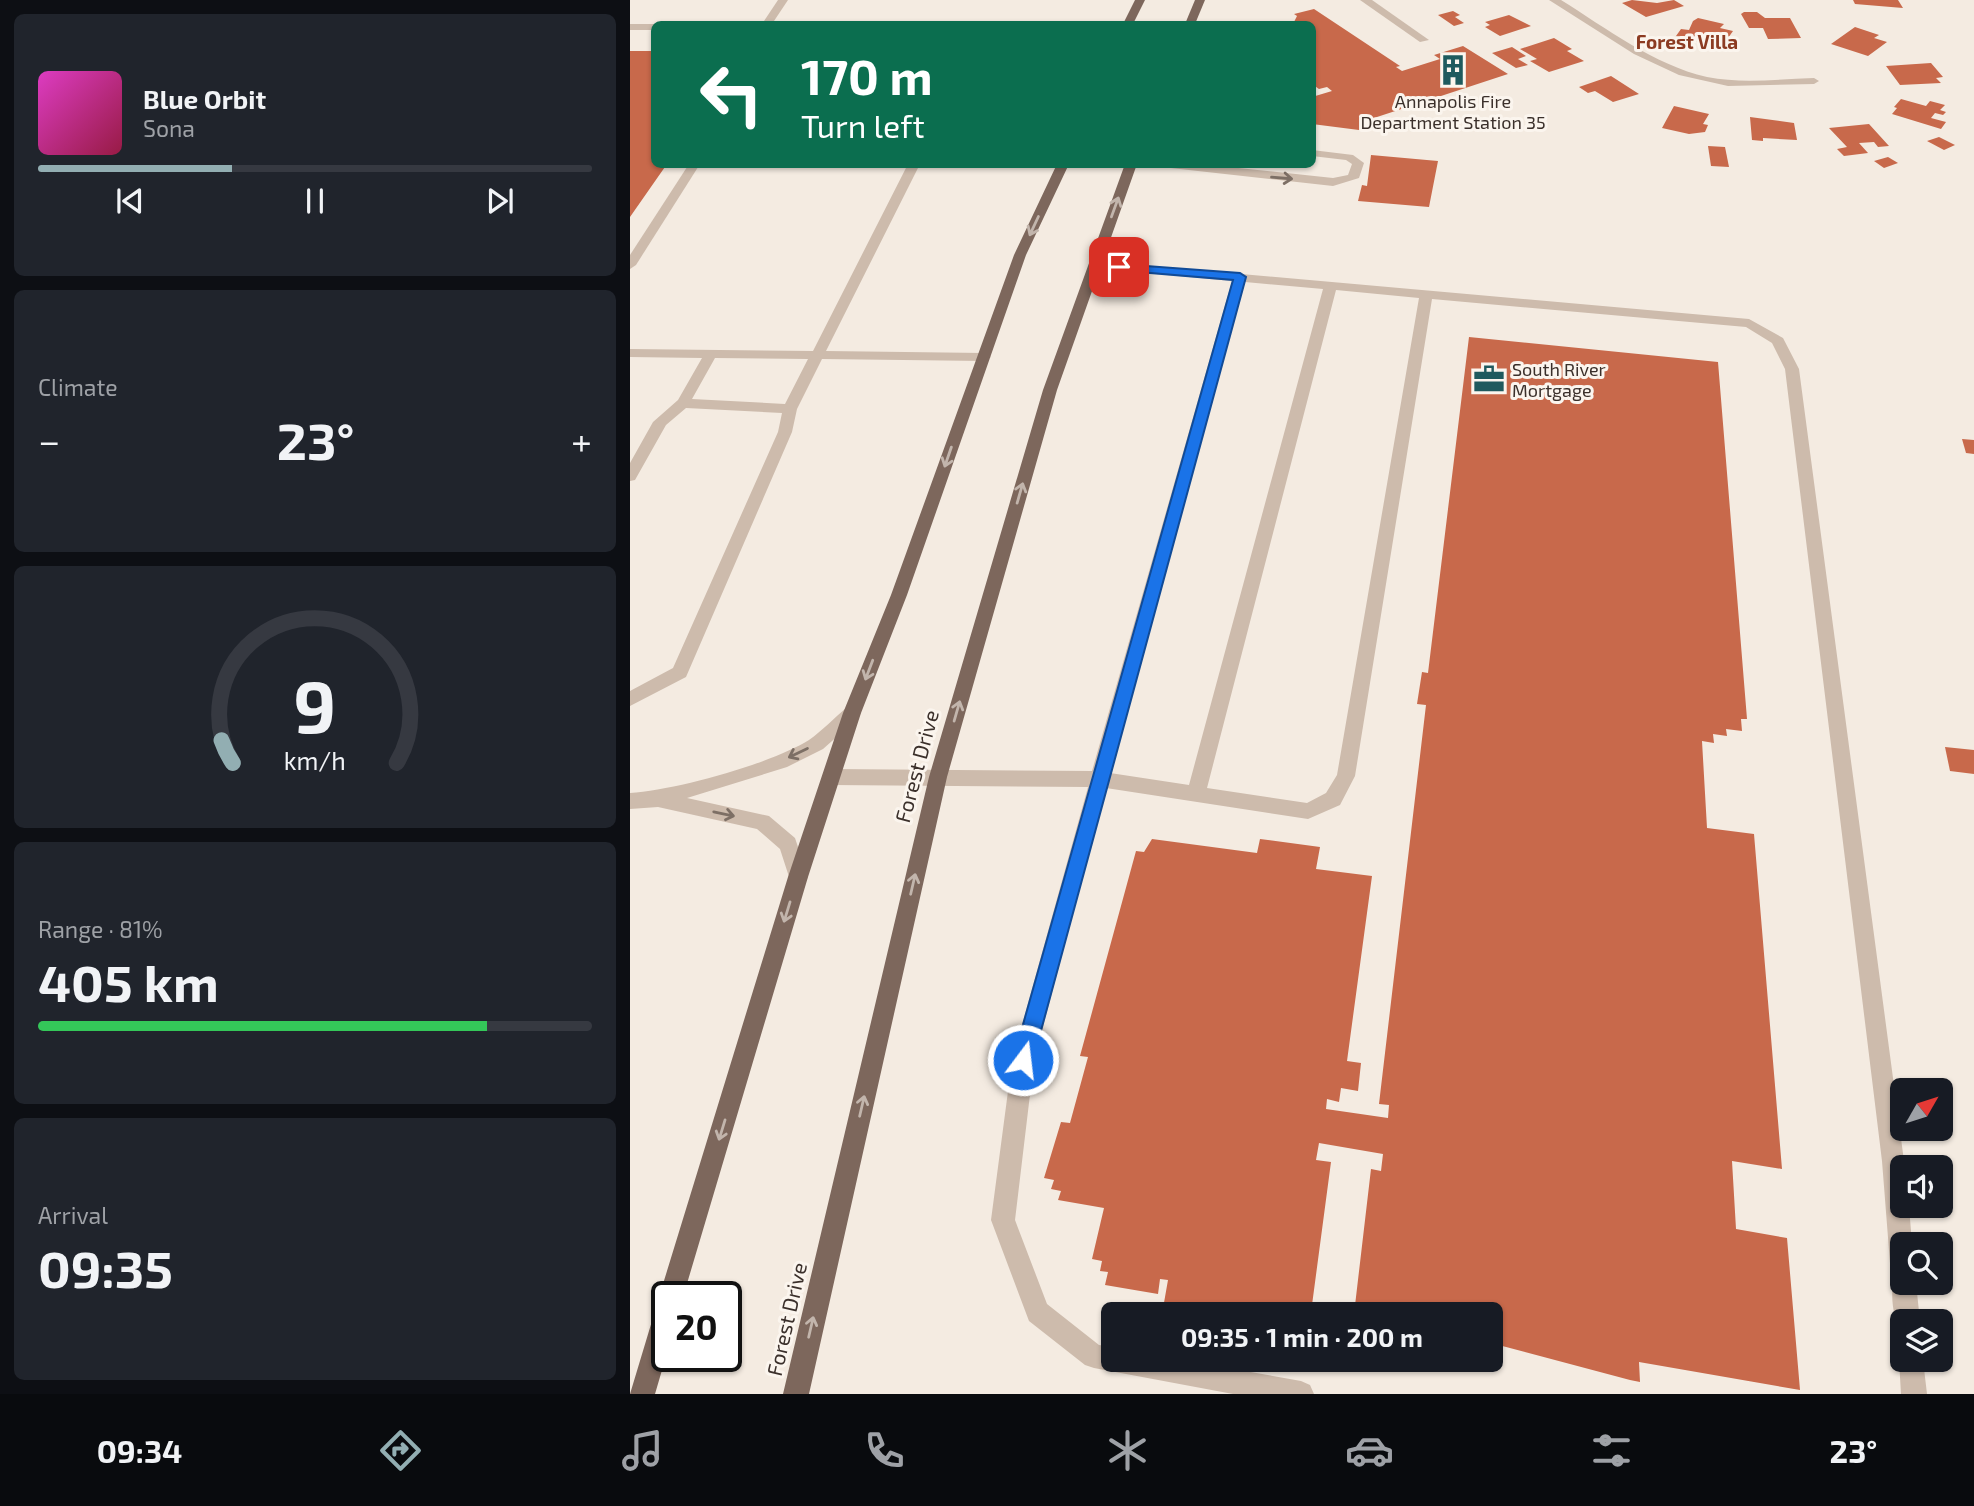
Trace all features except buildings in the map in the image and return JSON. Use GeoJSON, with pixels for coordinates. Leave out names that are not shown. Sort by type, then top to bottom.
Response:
{"type":"FeatureCollection","features":[{"type":"Feature","properties":{"kind":"main road"},"geometry":{"type":"LineString","coordinates":[[1130,21],[1140,0]]}},
{"type":"Feature","properties":{"kind":"main road"},"geometry":{"type":"LineString","coordinates":[[1191,21],[1200,0]]}},
{"type":"Feature","properties":{"kind":"main road"},"geometry":{"type":"LineString","coordinates":[[676,1281],[798,877],[852,713],[899,594],[1020,256],[1061,168]]}},
{"type":"Feature","properties":{"kind":"main road","name":"Forest Drive"},"geometry":{"type":"LineString","coordinates":[[796,1394],[938,777],[1050,390],[1130,168]]}},
{"type":"Feature","properties":{"kind":"main road"},"geometry":{"type":"LineString","coordinates":[[642,1394],[651,1364]]}},
{"type":"Feature","properties":{"kind":"street"},"geometry":{"type":"LineString","coordinates":[[769,21],[783,0]]}},
{"type":"Feature","properties":{"kind":"street"},"geometry":{"type":"LineString","coordinates":[[1365,0],[1424,40]]}},
{"type":"Feature","properties":{"kind":"street"},"geometry":{"type":"LineString","coordinates":[[1554,0],[1659,64],[1682,74],[1727,83],[1814,81]]}},
{"type":"Feature","properties":{"kind":"street"},"geometry":{"type":"LineString","coordinates":[[630,27],[651,27]]}},
{"type":"Feature","properties":{"kind":"street"},"geometry":{"type":"LineString","coordinates":[[1224,168],[1246,175],[1333,182],[1353,178],[1358,163],[1349,157],[1316,153]]}},
{"type":"Feature","properties":{"kind":"street"},"geometry":{"type":"LineString","coordinates":[[630,265],[692,168]]}},
{"type":"Feature","properties":{"kind":"street"},"geometry":{"type":"LineString","coordinates":[[630,699],[680,671],[785,432],[790,409],[912,168]]}},
{"type":"Feature","properties":{"kind":"street"},"geometry":{"type":"LineString","coordinates":[[1095,265],[1749,323],[1778,341],[1792,369],[1893,1160],[1899,1232]]}},
{"type":"Feature","properties":{"kind":"street"},"geometry":{"type":"LineString","coordinates":[[1240,277],[1023,1060],[1003,1220],[1038,1312],[1094,1356],[1301,1394]]}},
{"type":"Feature","properties":{"kind":"street"},"geometry":{"type":"LineString","coordinates":[[1196,794],[1331,285]]}},
{"type":"Feature","properties":{"kind":"street"},"geometry":{"type":"LineString","coordinates":[[831,777],[1099,779],[1308,811],[1333,799],[1346,776],[1426,293]]}},
{"type":"Feature","properties":{"kind":"street"},"geometry":{"type":"LineString","coordinates":[[630,353],[984,357]]}},
{"type":"Feature","properties":{"kind":"street"},"geometry":{"type":"LineString","coordinates":[[630,476],[660,422],[683,403],[711,354]]}},
{"type":"Feature","properties":{"kind":"street"},"geometry":{"type":"LineString","coordinates":[[683,403],[790,409]]}},
{"type":"Feature","properties":{"kind":"street"},"geometry":{"type":"LineString","coordinates":[[630,801],[657,799],[781,762],[817,744],[852,713]]}},
{"type":"Feature","properties":{"kind":"street"},"geometry":{"type":"LineString","coordinates":[[657,799],[762,822],[788,844],[798,877]]}},
{"type":"Feature","properties":{"kind":"street"},"geometry":{"type":"LineString","coordinates":[[1912,1372],[1914,1394]]}},
{"type":"Feature","properties":{"kind":"place","name":"Annapolis Fire Department Station 35"},"geometry":{"type":"Point","coordinates":[1453,70]}},
{"type":"Feature","properties":{"kind":"place","name":"South River Mortgage"},"geometry":{"type":"Point","coordinates":[1489,379]}},
{"type":"Feature","properties":{"kind":"district","name":"Forest Villa"},"geometry":{"type":"Point","coordinates":[1687,41]}},
{"type":"Feature","properties":{"kind":"route"},"geometry":{"type":"LineString","coordinates":[[1023,1060],[1240,277],[1119,267]]}}]}
